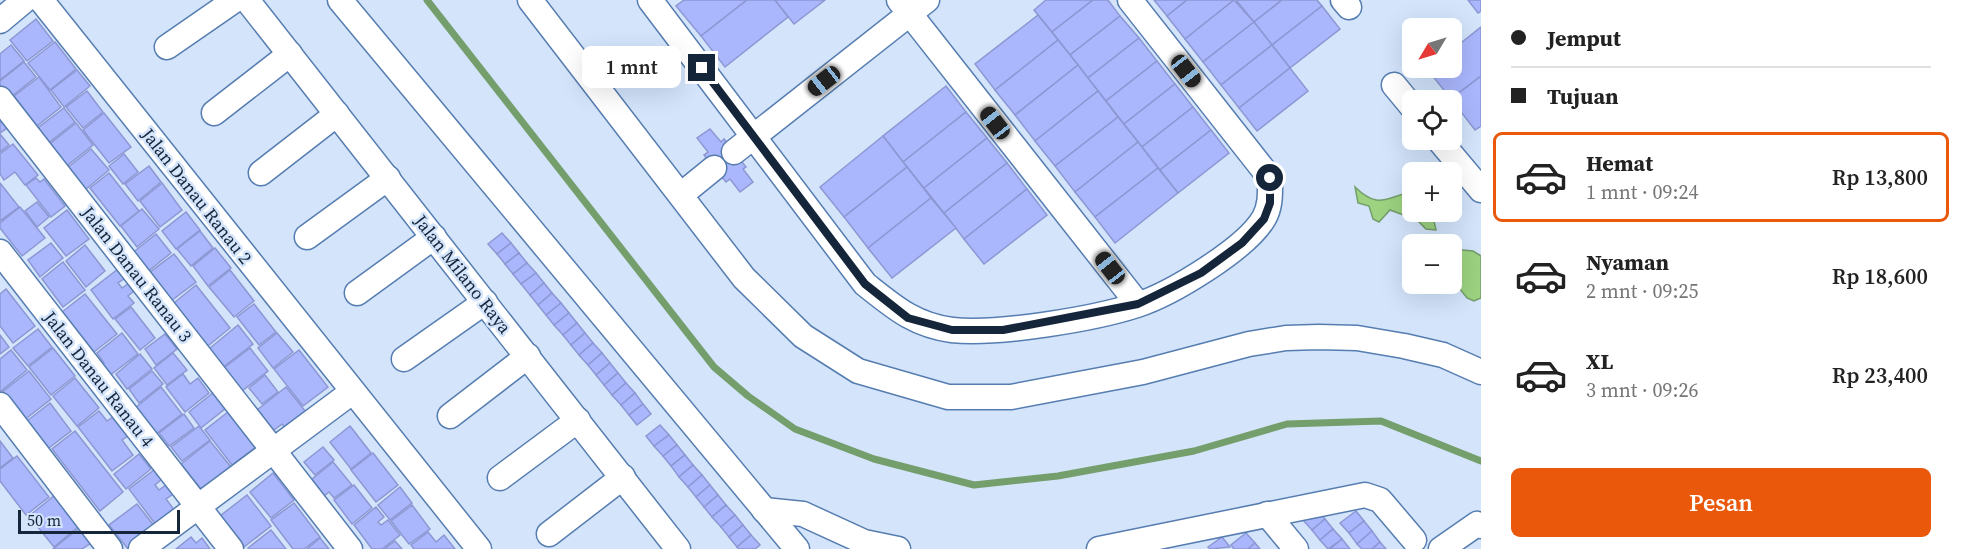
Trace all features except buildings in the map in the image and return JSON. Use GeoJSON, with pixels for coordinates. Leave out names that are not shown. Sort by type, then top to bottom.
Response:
{"type":"FeatureCollection","features":[{"type":"Feature","properties":{"kind":"street"},"geometry":{"type":"LineString","coordinates":[[0,21],[25,0]]}},
{"type":"Feature","properties":{"kind":"street","name":"Jalan Danau Ranau 2"},"geometry":{"type":"LineString","coordinates":[[41,0],[479,549]]}},
{"type":"Feature","properties":{"kind":"street"},"geometry":{"type":"LineString","coordinates":[[167,47],[236,0]]}},
{"type":"Feature","properties":{"kind":"street","name":"Jalan Milano Raya"},"geometry":{"type":"LineString","coordinates":[[247,0],[623,477],[675,548]]}},
{"type":"Feature","properties":{"kind":"street"},"geometry":{"type":"LineString","coordinates":[[340,0],[796,549]]}},
{"type":"Feature","properties":{"kind":"street"},"geometry":{"type":"LineString","coordinates":[[530,0],[682,194],[744,278],[803,336],[858,371],[948,397],[1011,397],[1143,372],[1219,351],[1286,338],[1357,338],[1443,355],[1481,372]]}},
{"type":"Feature","properties":{"kind":"street"},"geometry":{"type":"LineString","coordinates":[[650,0],[755,135],[865,284],[908,318],[952,330],[1003,330],[1138,304],[1201,273],[1242,243],[1264,219],[1270,203],[1270,178],[1130,0]]}},
{"type":"Feature","properties":{"kind":"street"},"geometry":{"type":"LineString","coordinates":[[734,152],[912,5],[1138,304]]}},
{"type":"Feature","properties":{"kind":"street"},"geometry":{"type":"LineString","coordinates":[[214,113],[290,54]]}},
{"type":"Feature","properties":{"kind":"street"},"geometry":{"type":"LineString","coordinates":[[1394,85],[1402,95]]}},
{"type":"Feature","properties":{"kind":"street","name":"Jalan Danau Ranau 3"},"geometry":{"type":"LineString","coordinates":[[0,99],[350,549]]}},
{"type":"Feature","properties":{"kind":"street"},"geometry":{"type":"LineString","coordinates":[[261,173],[337,114]]}},
{"type":"Feature","properties":{"kind":"street"},"geometry":{"type":"LineString","coordinates":[[1447,150],[1481,190]]}},
{"type":"Feature","properties":{"kind":"street"},"geometry":{"type":"LineString","coordinates":[[682,194],[714,168]]}},
{"type":"Feature","properties":{"kind":"street"},"geometry":{"type":"LineString","coordinates":[[307,237],[388,178]]}},
{"type":"Feature","properties":{"kind":"street"},"geometry":{"type":"LineString","coordinates":[[357,293],[434,237]]}},
{"type":"Feature","properties":{"kind":"street","name":"Jalan Danau Ranau 4"},"geometry":{"type":"LineString","coordinates":[[0,252],[231,549]]}},
{"type":"Feature","properties":{"kind":"street"},"geometry":{"type":"LineString","coordinates":[[404,359],[485,302]]}},
{"type":"Feature","properties":{"kind":"street"},"geometry":{"type":"LineString","coordinates":[[450,416],[528,356]]}},
{"type":"Feature","properties":{"kind":"street"},"geometry":{"type":"LineString","coordinates":[[141,549],[352,392]]}},
{"type":"Feature","properties":{"kind":"street"},"geometry":{"type":"LineString","coordinates":[[0,405],[110,549]]}},
{"type":"Feature","properties":{"kind":"street"},"geometry":{"type":"LineString","coordinates":[[500,478],[578,420]]}},
{"type":"Feature","properties":{"kind":"street"},"geometry":{"type":"LineString","coordinates":[[549,534],[623,477]]}},
{"type":"Feature","properties":{"kind":"street"},"geometry":{"type":"LineString","coordinates":[[1100,549],[1172,542],[1267,514],[1365,495],[1380,500],[1414,540]]}},
{"type":"Feature","properties":{"kind":"street"},"geometry":{"type":"LineString","coordinates":[[764,510],[803,514],[864,542],[898,549]]}},
{"type":"Feature","properties":{"kind":"street"},"geometry":{"type":"LineString","coordinates":[[1267,514],[1296,549]]}},
{"type":"Feature","properties":{"kind":"street"},"geometry":{"type":"LineString","coordinates":[[1441,549],[1477,524],[1481,526]]}},
{"type":"Feature","properties":{"kind":"shaded area"},"geometry":{"type":"Polygon","coordinates":[[[1355,187],[1377,200],[1402,195],[1402,214],[1390,210],[1379,222],[1373,219],[1369,206],[1358,203],[1355,187]]]}},
{"type":"Feature","properties":{"kind":"shaded area"},"geometry":{"type":"Polygon","coordinates":[[[1419,222],[1434,222],[1436,230],[1426,229],[1419,222]]]}},
{"type":"Feature","properties":{"kind":"shaded area"},"geometry":{"type":"Polygon","coordinates":[[[1462,250],[1473,251],[1481,256],[1481,298],[1474,301],[1467,298],[1462,292],[1462,250]]]}},
{"type":"Feature","properties":{"kind":"waterway"},"geometry":{"type":"LineString","coordinates":[[427,0],[714,367],[748,396],[795,429],[874,459],[974,485],[1058,476],[1194,451],[1287,424],[1381,421],[1481,461]]}},
{"type":"Feature","properties":{"kind":"route"},"geometry":{"type":"LineString","coordinates":[[702,68],[755,135],[865,284],[908,318],[952,330],[1003,330],[1138,304],[1201,273],[1242,243],[1264,219],[1270,203],[1270,178]]}}]}
